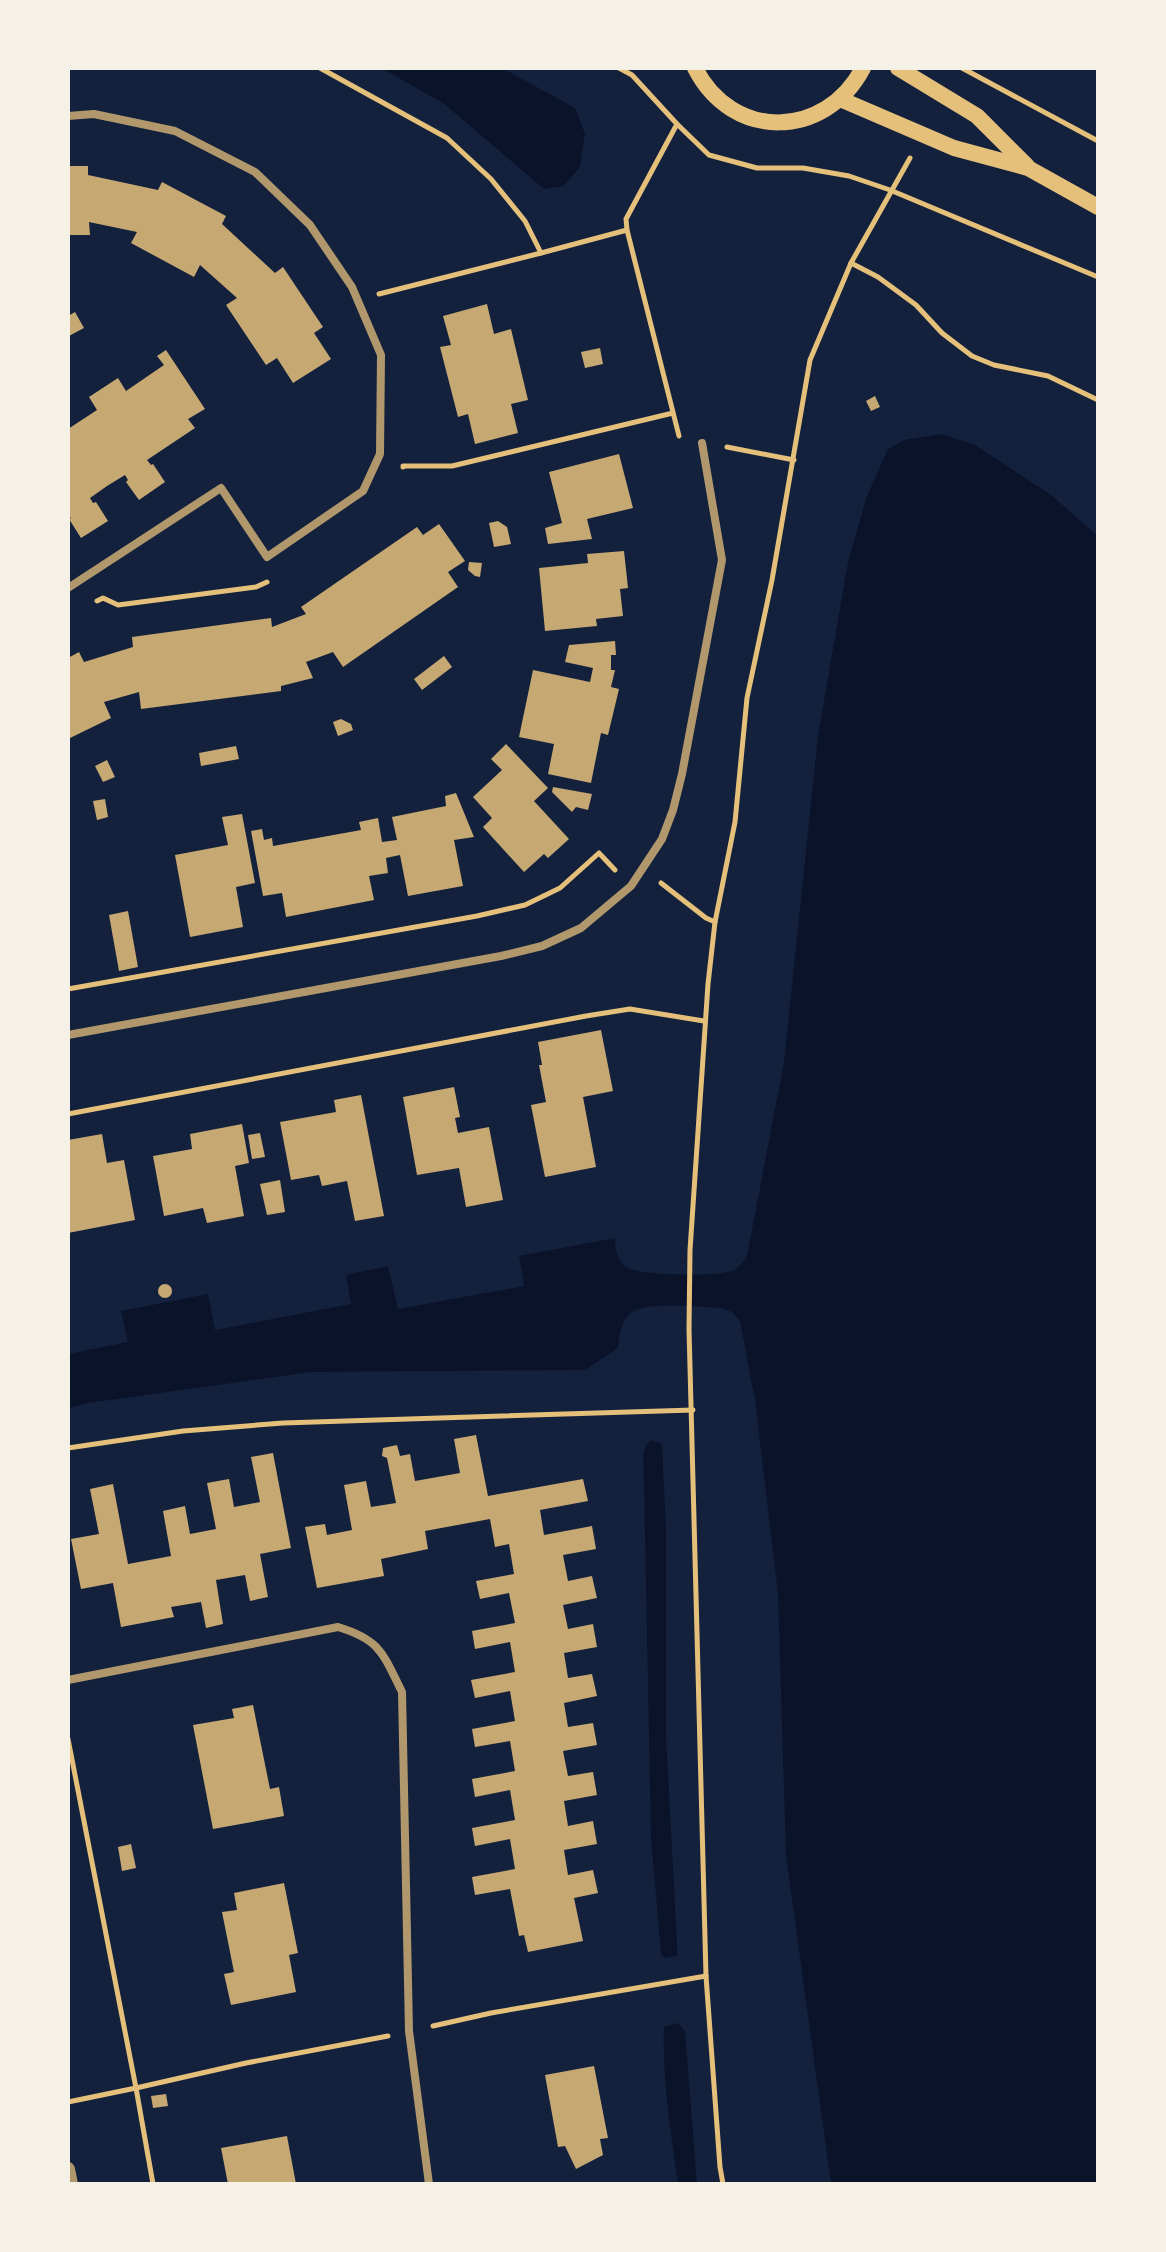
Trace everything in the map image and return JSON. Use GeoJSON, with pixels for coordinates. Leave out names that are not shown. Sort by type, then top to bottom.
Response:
{"type":"FeatureCollection","features":[{"type":"Feature","properties":{"kind":"main road"},"geometry":{"type":"LineString","coordinates":[[695,68],[711,94],[723,104],[752,119],[767,122],[798,121],[814,116],[840,99],[863,68]]}},
{"type":"Feature","properties":{"kind":"main road"},"geometry":{"type":"LineString","coordinates":[[898,68],[977,116],[1028,168]]}},
{"type":"Feature","properties":{"kind":"main road"},"geometry":{"type":"LineString","coordinates":[[840,99],[954,148],[1028,168],[1098,207]]}},
{"type":"Feature","properties":{"kind":"street"},"geometry":{"type":"LineString","coordinates":[[68,116],[94,114],[175,131],[255,172],[310,225],[352,287],[381,355],[380,454],[363,491],[267,557],[221,488],[68,588]]}},
{"type":"Feature","properties":{"kind":"street"},"geometry":{"type":"LineString","coordinates":[[68,1035],[542,946],[581,928],[631,886],[662,839],[679,786],[722,560],[702,443]]}},
{"type":"Feature","properties":{"kind":"street"},"geometry":{"type":"LineString","coordinates":[[68,1680],[338,1627],[360,1633],[380,1648],[402,1692],[409,2031],[429,2184]]}},
{"type":"Feature","properties":{"kind":"street"},"geometry":{"type":"LineString","coordinates":[[68,2169],[71,2184]]}},
{"type":"Feature","properties":{"kind":"path"},"geometry":{"type":"LineString","coordinates":[[320,68],[447,138],[491,179],[525,221],[541,253]]}},
{"type":"Feature","properties":{"kind":"path"},"geometry":{"type":"LineString","coordinates":[[619,68],[632,75],[709,155],[757,168],[803,168],[849,176],[890,190],[1098,277]]}},
{"type":"Feature","properties":{"kind":"path"},"geometry":{"type":"LineString","coordinates":[[964,69],[1098,141]]}},
{"type":"Feature","properties":{"kind":"path"},"geometry":{"type":"LineString","coordinates":[[677,124],[626,219],[680,437],[794,460]]}},
{"type":"Feature","properties":{"kind":"path"},"geometry":{"type":"LineString","coordinates":[[723,2184],[706,1976],[689,1329],[690,1250],[705,1021],[715,922],[735,822],[747,698],[794,460],[810,360],[851,263],[890,190]]}},
{"type":"Feature","properties":{"kind":"path"},"geometry":{"type":"LineString","coordinates":[[357,299],[627,230]]}},
{"type":"Feature","properties":{"kind":"path"},"geometry":{"type":"LineString","coordinates":[[851,263],[878,277],[916,305],[942,333],[972,356],[994,365],[1048,376],[1098,400]]}},
{"type":"Feature","properties":{"kind":"path"},"geometry":{"type":"LineString","coordinates":[[68,989],[525,905],[560,888],[599,853],[631,886]]}},
{"type":"Feature","properties":{"kind":"path"},"geometry":{"type":"LineString","coordinates":[[643,870],[715,922]]}},
{"type":"Feature","properties":{"kind":"path"},"geometry":{"type":"LineString","coordinates":[[68,1114],[630,1009],[705,1021]]}},
{"type":"Feature","properties":{"kind":"path"},"geometry":{"type":"LineString","coordinates":[[68,1448],[183,1431],[283,1423],[693,1410]]}},
{"type":"Feature","properties":{"kind":"path"},"geometry":{"type":"LineString","coordinates":[[68,1739],[153,2184]]}},
{"type":"Feature","properties":{"kind":"path"},"geometry":{"type":"LineString","coordinates":[[68,2102],[136,2088]]}},
{"type":"Feature","properties":{"kind":"water"},"geometry":{"type":"Polygon","coordinates":[[[381,68],[502,68],[575,108],[585,134],[580,167],[564,186],[544,189],[443,103],[381,68]]]}},
{"type":"Feature","properties":{"kind":"water"},"geometry":{"type":"Polygon","coordinates":[[[942,434],[975,445],[1051,495],[1098,536],[1098,2184],[831,2184],[786,1855],[778,1594],[755,1400],[740,1321],[732,1312],[722,1308],[662,1306],[632,1312],[625,1319],[618,1348],[585,1370],[311,1372],[68,1408],[68,1354],[128,1342],[121,1311],[208,1294],[215,1330],[351,1304],[346,1275],[388,1266],[398,1309],[524,1286],[519,1256],[615,1238],[620,1261],[634,1270],[660,1274],[706,1274],[728,1272],[741,1264],[747,1256],[784,1062],[818,736],[848,562],[867,496],[888,449],[904,440],[942,434]]]}},
{"type":"Feature","properties":{"kind":"water"},"geometry":{"type":"Polygon","coordinates":[[[650,1440],[662,1444],[666,1529],[666,1736],[677,1956],[664,1958],[661,1954],[651,1838],[643,1465],[650,1440]]]}},
{"type":"Feature","properties":{"kind":"water"},"geometry":{"type":"Polygon","coordinates":[[[678,2023],[685,2031],[697,2184],[678,2184],[668,2106],[664,2027],[678,2023]]]}},
{"type":"Feature","properties":{"kind":"building"},"geometry":{"type":"Polygon","coordinates":[[[68,166],[88,166],[88,175],[158,190],[162,182],[226,216],[222,224],[275,273],[283,267],[323,327],[314,333],[331,359],[293,383],[277,358],[266,365],[226,305],[237,298],[200,265],[194,277],[131,243],[137,232],[89,222],[90,235],[68,235],[68,166]]]}},
{"type":"Feature","properties":{"kind":"building"},"geometry":{"type":"Polygon","coordinates":[[[487,304],[494,334],[511,329],[528,400],[511,404],[518,433],[475,444],[468,414],[458,417],[440,347],[451,345],[443,316],[487,304]]]}},
{"type":"Feature","properties":{"kind":"building"},"geometry":{"type":"Polygon","coordinates":[[[75,312],[84,328],[69,336],[68,316],[75,312]]]}},
{"type":"Feature","properties":{"kind":"building"},"geometry":{"type":"Polygon","coordinates":[[[600,348],[603,364],[585,368],[581,352],[600,348]]]}},
{"type":"Feature","properties":{"kind":"building"},"geometry":{"type":"Polygon","coordinates":[[[166,350],[205,409],[188,419],[195,428],[147,460],[165,482],[139,500],[126,482],[125,475],[107,486],[90,498],[108,521],[81,538],[68,514],[68,429],[97,410],[89,397],[118,378],[126,391],[164,365],[157,356],[166,350]]]}},
{"type":"Feature","properties":{"kind":"building"},"geometry":{"type":"Polygon","coordinates":[[[875,396],[880,407],[871,411],[866,401],[875,396]]]}},
{"type":"Feature","properties":{"kind":"building"},"geometry":{"type":"Polygon","coordinates":[[[619,454],[633,508],[587,519],[592,539],[548,544],[545,528],[562,523],[549,472],[619,454]]]}},
{"type":"Feature","properties":{"kind":"building"},"geometry":{"type":"Polygon","coordinates":[[[498,521],[507,527],[511,544],[494,547],[489,523],[498,521]]]}},
{"type":"Feature","properties":{"kind":"building"},"geometry":{"type":"Polygon","coordinates":[[[439,524],[465,561],[448,572],[458,587],[343,667],[333,652],[306,662],[313,678],[281,686],[281,691],[141,709],[139,692],[104,702],[111,718],[68,739],[68,658],[79,652],[84,662],[133,647],[132,637],[271,618],[272,627],[306,614],[301,607],[417,527],[423,535],[439,524]]]}},
{"type":"Feature","properties":{"kind":"building"},"geometry":{"type":"Polygon","coordinates":[[[624,551],[628,588],[620,589],[623,616],[596,619],[597,626],[545,631],[539,568],[588,563],[587,554],[624,551]]]}},
{"type":"Feature","properties":{"kind":"building"},"geometry":{"type":"Polygon","coordinates":[[[469,562],[482,563],[480,577],[468,570],[469,562]]]}},
{"type":"Feature","properties":{"kind":"building"},"geometry":{"type":"Polygon","coordinates":[[[615,641],[616,655],[611,655],[611,670],[615,670],[611,687],[619,689],[608,735],[601,733],[591,783],[548,774],[554,744],[519,737],[533,670],[590,682],[593,668],[565,662],[569,645],[615,641]]]}},
{"type":"Feature","properties":{"kind":"building"},"geometry":{"type":"Polygon","coordinates":[[[444,656],[452,667],[422,690],[414,679],[444,656]]]}},
{"type":"Feature","properties":{"kind":"building"},"geometry":{"type":"Polygon","coordinates":[[[341,719],[351,724],[353,730],[338,736],[333,722],[341,719]]]}},
{"type":"Feature","properties":{"kind":"building"},"geometry":{"type":"Polygon","coordinates":[[[506,744],[548,788],[534,801],[569,839],[548,858],[544,854],[524,872],[483,827],[492,818],[473,797],[502,770],[491,759],[506,744]]]}},
{"type":"Feature","properties":{"kind":"building"},"geometry":{"type":"Polygon","coordinates":[[[236,746],[239,759],[201,766],[199,753],[236,746]]]}},
{"type":"Feature","properties":{"kind":"building"},"geometry":{"type":"Polygon","coordinates":[[[107,760],[115,777],[103,782],[95,766],[107,760]]]}},
{"type":"Feature","properties":{"kind":"building"},"geometry":{"type":"Polygon","coordinates":[[[553,787],[592,794],[588,810],[576,807],[572,812],[552,792],[553,787]]]}},
{"type":"Feature","properties":{"kind":"building"},"geometry":{"type":"Polygon","coordinates":[[[456,793],[474,837],[454,840],[463,886],[408,896],[400,855],[386,858],[388,873],[369,876],[374,900],[286,917],[282,893],[263,896],[251,831],[262,829],[264,840],[272,838],[273,846],[361,830],[359,822],[378,818],[382,842],[397,840],[392,817],[446,806],[445,796],[456,793]]]}},
{"type":"Feature","properties":{"kind":"building"},"geometry":{"type":"Polygon","coordinates":[[[105,799],[108,817],[97,820],[93,801],[105,799]]]}},
{"type":"Feature","properties":{"kind":"building"},"geometry":{"type":"Polygon","coordinates":[[[242,814],[255,883],[236,887],[243,927],[190,937],[175,855],[228,845],[222,817],[242,814]]]}},
{"type":"Feature","properties":{"kind":"building"},"geometry":{"type":"Polygon","coordinates":[[[128,911],[138,967],[119,971],[109,915],[128,911]]]}},
{"type":"Feature","properties":{"kind":"building"},"geometry":{"type":"Polygon","coordinates":[[[601,1030],[613,1091],[583,1097],[596,1167],[545,1177],[531,1105],[546,1102],[538,1042],[601,1030]]]}},
{"type":"Feature","properties":{"kind":"building"},"geometry":{"type":"Polygon","coordinates":[[[454,1087],[460,1117],[455,1118],[458,1133],[489,1127],[503,1200],[466,1207],[459,1168],[417,1175],[403,1097],[454,1087]]]}},
{"type":"Feature","properties":{"kind":"building"},"geometry":{"type":"Polygon","coordinates":[[[361,1095],[384,1216],[355,1221],[347,1181],[322,1186],[319,1175],[291,1180],[280,1122],[336,1112],[334,1100],[361,1095]]]}},
{"type":"Feature","properties":{"kind":"building"},"geometry":{"type":"Polygon","coordinates":[[[242,1124],[249,1163],[235,1166],[244,1216],[207,1223],[203,1208],[164,1216],[153,1156],[192,1149],[190,1134],[242,1124]]]}},
{"type":"Feature","properties":{"kind":"building"},"geometry":{"type":"Polygon","coordinates":[[[260,1133],[265,1157],[252,1159],[248,1135],[260,1133]]]}},
{"type":"Feature","properties":{"kind":"building"},"geometry":{"type":"Polygon","coordinates":[[[102,1134],[107,1163],[124,1160],[135,1220],[68,1233],[68,1140],[102,1134]]]}},
{"type":"Feature","properties":{"kind":"building"},"geometry":{"type":"Polygon","coordinates":[[[280,1180],[285,1212],[267,1215],[260,1184],[280,1180]]]}},
{"type":"Feature","properties":{"kind":"building"},"geometry":{"type":"Polygon","coordinates":[[[165,1284],[172,1291],[165,1298],[158,1291],[165,1284]]]}},
{"type":"Feature","properties":{"kind":"building"},"geometry":{"type":"Polygon","coordinates":[[[476,1435],[488,1496],[583,1479],[588,1501],[540,1510],[544,1535],[592,1526],[596,1549],[563,1555],[568,1581],[592,1576],[597,1598],[563,1605],[568,1629],[593,1624],[597,1647],[564,1653],[568,1678],[592,1674],[597,1696],[564,1703],[568,1727],[593,1723],[597,1745],[563,1751],[568,1776],[593,1772],[597,1795],[564,1801],[568,1826],[593,1821],[597,1844],[564,1850],[568,1875],[593,1870],[598,1893],[574,1898],[583,1941],[528,1952],[524,1935],[519,1936],[510,1889],[475,1895],[472,1877],[515,1869],[510,1839],[475,1846],[472,1828],[515,1820],[510,1790],[475,1797],[472,1779],[515,1771],[510,1741],[475,1747],[472,1729],[515,1721],[510,1691],[475,1698],[471,1680],[515,1672],[510,1642],[475,1649],[472,1631],[515,1623],[509,1593],[480,1599],[476,1581],[514,1574],[509,1544],[495,1547],[490,1519],[425,1531],[428,1549],[381,1559],[384,1576],[317,1588],[305,1527],[325,1524],[327,1535],[352,1530],[344,1485],[366,1481],[371,1507],[396,1503],[387,1458],[382,1456],[383,1448],[397,1445],[400,1456],[410,1454],[415,1481],[460,1473],[454,1439],[476,1435]]]}},
{"type":"Feature","properties":{"kind":"building"},"geometry":{"type":"Polygon","coordinates":[[[273,1453],[291,1548],[260,1554],[268,1597],[250,1601],[245,1575],[216,1580],[223,1624],[206,1628],[201,1602],[171,1607],[174,1617],[121,1627],[113,1583],[81,1589],[71,1539],[99,1534],[90,1489],[113,1484],[128,1564],[171,1556],[163,1511],[185,1506],[190,1534],[216,1529],[207,1483],[229,1479],[234,1507],[260,1502],[251,1457],[273,1453]]]}},
{"type":"Feature","properties":{"kind":"building"},"geometry":{"type":"Polygon","coordinates":[[[253,1705],[270,1789],[279,1787],[284,1816],[213,1829],[193,1725],[234,1718],[232,1709],[253,1705]]]}},
{"type":"Feature","properties":{"kind":"building"},"geometry":{"type":"Polygon","coordinates":[[[131,1844],[136,1868],[122,1871],[118,1847],[131,1844]]]}},
{"type":"Feature","properties":{"kind":"building"},"geometry":{"type":"Polygon","coordinates":[[[284,1883],[298,1953],[289,1955],[296,1992],[231,2005],[224,1974],[234,1972],[222,1912],[237,1910],[234,1893],[284,1883]]]}},
{"type":"Feature","properties":{"kind":"building"},"geometry":{"type":"Polygon","coordinates":[[[594,2066],[608,2138],[600,2139],[603,2155],[576,2169],[565,2146],[558,2147],[545,2075],[594,2066]]]}},
{"type":"Feature","properties":{"kind":"building"},"geometry":{"type":"Polygon","coordinates":[[[166,2094],[168,2106],[153,2108],[151,2096],[166,2094]]]}},
{"type":"Feature","properties":{"kind":"building"},"geometry":{"type":"Polygon","coordinates":[[[287,2136],[296,2184],[228,2184],[221,2148],[287,2136]]]}}]}
